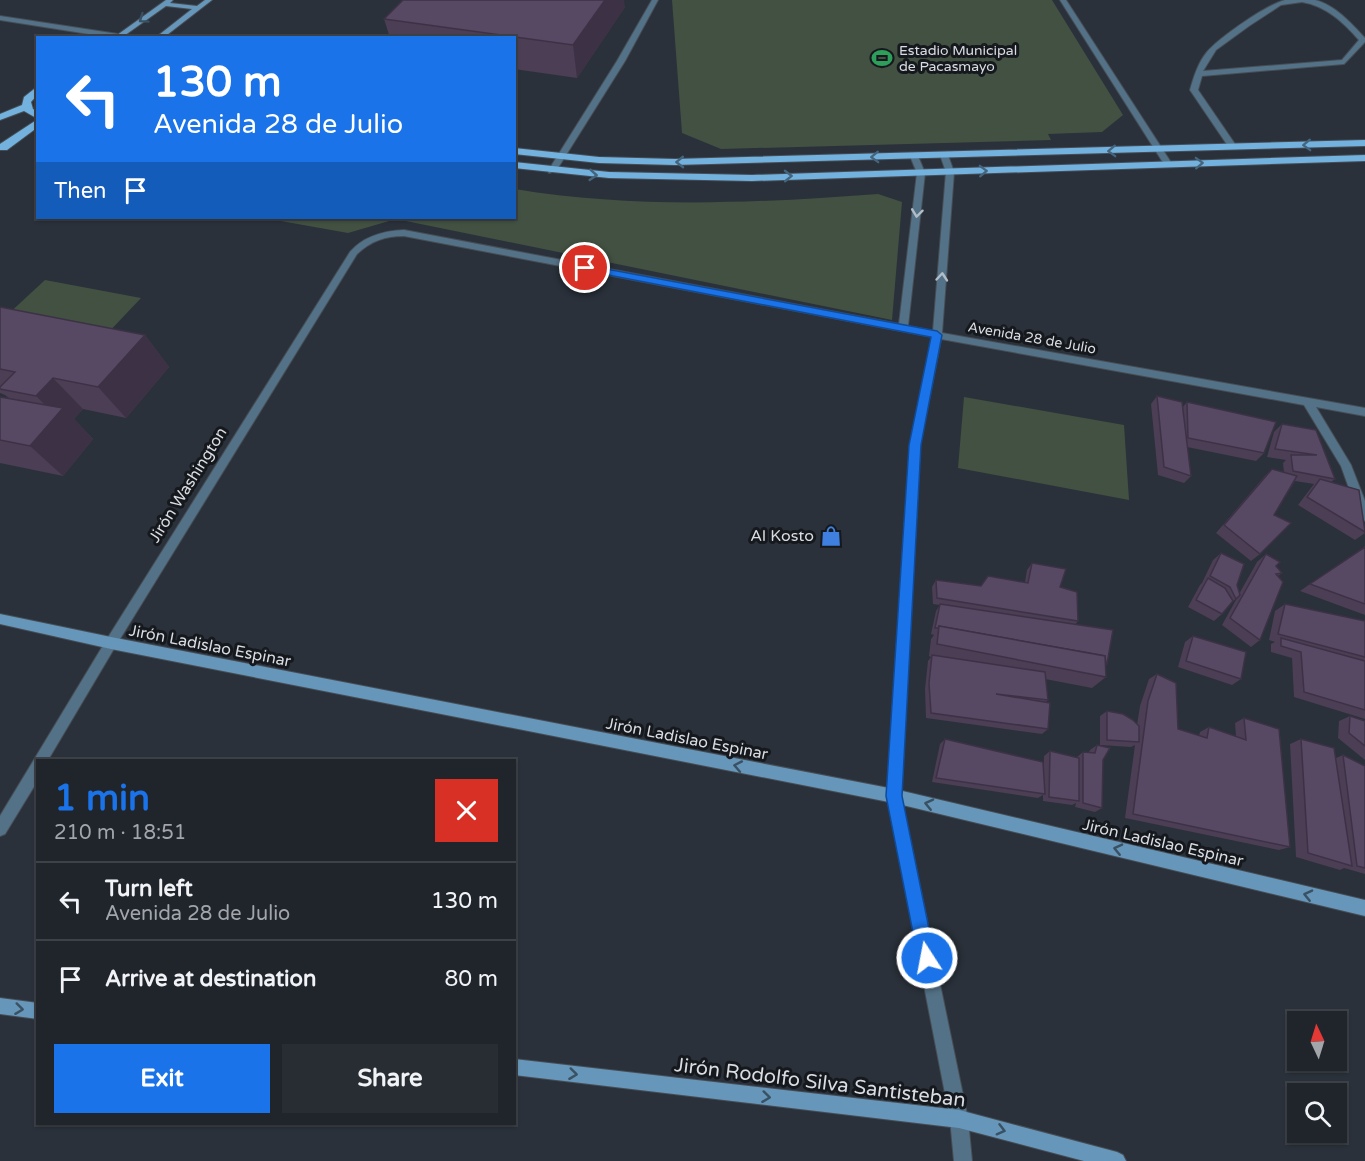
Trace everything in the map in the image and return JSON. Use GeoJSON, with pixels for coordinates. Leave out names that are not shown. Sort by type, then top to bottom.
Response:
{"type":"FeatureCollection","features":[{"type":"Feature","properties":{"kind":"main road"},"geometry":{"type":"LineString","coordinates":[[161,36],[209,0]]}},
{"type":"Feature","properties":{"kind":"main road"},"geometry":{"type":"LineString","coordinates":[[118,36],[167,2],[198,8]]}},
{"type":"Feature","properties":{"kind":"main road"},"geometry":{"type":"LineString","coordinates":[[36,91],[27,99],[26,107],[29,112],[36,115]]}},
{"type":"Feature","properties":{"kind":"main road"},"geometry":{"type":"LineString","coordinates":[[0,117],[26,107]]}},
{"type":"Feature","properties":{"kind":"main road"},"geometry":{"type":"LineString","coordinates":[[1,148],[36,123]]}},
{"type":"Feature","properties":{"kind":"main road"},"geometry":{"type":"LineString","coordinates":[[516,151],[675,162],[1365,143]]}},
{"type":"Feature","properties":{"kind":"main road"},"geometry":{"type":"LineString","coordinates":[[1233,147],[1244,162]]}},
{"type":"Feature","properties":{"kind":"main road"},"geometry":{"type":"LineString","coordinates":[[516,165],[590,175],[674,178],[921,173],[1365,158]]}},
{"type":"Feature","properties":{"kind":"main road","name":"Jirón Ladislao Espinar"},"geometry":{"type":"LineString","coordinates":[[0,619],[111,643],[894,796],[1365,908]]}},
{"type":"Feature","properties":{"kind":"main road"},"geometry":{"type":"LineString","coordinates":[[0,1006],[36,1011]]}},
{"type":"Feature","properties":{"kind":"main road","name":"Jirón Rodolfo Silva Santisteban"},"geometry":{"type":"LineString","coordinates":[[516,1067],[959,1119],[1117,1161]]}},
{"type":"Feature","properties":{"kind":"street"},"geometry":{"type":"LineString","coordinates":[[552,171],[621,61],[655,0]]}},
{"type":"Feature","properties":{"kind":"street"},"geometry":{"type":"LineString","coordinates":[[1063,0],[1168,164]]}},
{"type":"Feature","properties":{"kind":"street"},"geometry":{"type":"LineString","coordinates":[[1198,74],[1344,62],[1363,40],[1344,20],[1322,5],[1304,0],[1278,4],[1213,50],[1198,74],[1194,90],[1233,147]]}},
{"type":"Feature","properties":{"kind":"street"},"geometry":{"type":"LineString","coordinates":[[0,18],[111,36]]}},
{"type":"Feature","properties":{"kind":"street"},"geometry":{"type":"LineString","coordinates":[[944,155],[950,172],[937,335],[915,445],[894,796],[959,1119],[963,1161]]}},
{"type":"Feature","properties":{"kind":"street"},"geometry":{"type":"LineString","coordinates":[[903,329],[921,173],[915,156]]}},
{"type":"Feature","properties":{"kind":"street","name":"Avenida 28 de Julio"},"geometry":{"type":"LineString","coordinates":[[376,236],[404,233],[903,329],[1365,412]]}},
{"type":"Feature","properties":{"kind":"street","name":"Jirón Washington"},"geometry":{"type":"LineString","coordinates":[[42,759],[354,252],[376,236]]}},
{"type":"Feature","properties":{"kind":"street"},"geometry":{"type":"LineString","coordinates":[[1308,402],[1346,465],[1365,516]]}},
{"type":"Feature","properties":{"kind":"street"},"geometry":{"type":"LineString","coordinates":[[0,829],[36,769]]}},
{"type":"Feature","properties":{"kind":"green space","name":"Estadio Municipal de Pacasmayo"},"geometry":{"type":"Polygon","coordinates":[[[672,0],[1052,0],[1123,115],[1102,132],[1048,134],[1051,140],[721,149],[682,133],[672,0]]]}},
{"type":"Feature","properties":{"kind":"green space"},"geometry":{"type":"Polygon","coordinates":[[[516,189],[650,202],[742,202],[878,194],[902,202],[892,320],[396,219],[516,219],[516,189]]]}},
{"type":"Feature","properties":{"kind":"green space"},"geometry":{"type":"Polygon","coordinates":[[[270,219],[396,219],[348,233],[270,219]]]}},
{"type":"Feature","properties":{"kind":"green space"},"geometry":{"type":"Polygon","coordinates":[[[45,280],[141,298],[105,336],[5,317],[45,280]]]}},
{"type":"Feature","properties":{"kind":"green space"},"geometry":{"type":"Polygon","coordinates":[[[964,397],[1124,425],[1129,500],[958,468],[964,397]]]}},
{"type":"Feature","properties":{"kind":"building"},"geometry":{"type":"Polygon","coordinates":[[[403,0],[605,0],[573,45],[384,19],[403,0]]]}},
{"type":"Feature","properties":{"kind":"building"},"geometry":{"type":"Polygon","coordinates":[[[0,307],[145,335],[98,387],[53,378],[36,396],[0,389],[15,372],[0,369],[0,307]]]}},
{"type":"Feature","properties":{"kind":"building"},"geometry":{"type":"Polygon","coordinates":[[[1157,396],[1182,402],[1191,476],[1164,467],[1157,396]]]}},
{"type":"Feature","properties":{"kind":"building"},"geometry":{"type":"Polygon","coordinates":[[[0,397],[63,408],[30,446],[0,440],[0,397]]]}},
{"type":"Feature","properties":{"kind":"building"},"geometry":{"type":"Polygon","coordinates":[[[1187,402],[1276,422],[1264,453],[1188,438],[1187,402]]]}},
{"type":"Feature","properties":{"kind":"building"},"geometry":{"type":"Polygon","coordinates":[[[1282,424],[1316,430],[1335,479],[1293,471],[1291,455],[1317,455],[1275,449],[1282,424]]]}},
{"type":"Feature","properties":{"kind":"building"},"geometry":{"type":"Polygon","coordinates":[[[1272,469],[1297,476],[1274,515],[1291,523],[1260,554],[1224,525],[1272,469]]]}},
{"type":"Feature","properties":{"kind":"building"},"geometry":{"type":"Polygon","coordinates":[[[1320,479],[1359,490],[1365,532],[1307,497],[1320,479]]]}},
{"type":"Feature","properties":{"kind":"building"},"geometry":{"type":"Polygon","coordinates":[[[1365,547],[1365,604],[1310,584],[1365,547]]]}},
{"type":"Feature","properties":{"kind":"building"},"geometry":{"type":"Polygon","coordinates":[[[1221,553],[1244,564],[1237,585],[1240,595],[1236,599],[1230,587],[1210,576],[1221,553]]]}},
{"type":"Feature","properties":{"kind":"building"},"geometry":{"type":"Polygon","coordinates":[[[1266,554],[1280,562],[1276,566],[1282,573],[1276,574],[1283,582],[1260,640],[1230,618],[1266,554]]]}},
{"type":"Feature","properties":{"kind":"building"},"geometry":{"type":"Polygon","coordinates":[[[1032,563],[1066,569],[1060,587],[1077,592],[1078,621],[937,598],[936,580],[981,586],[988,576],[1028,583],[1032,563]]]}},
{"type":"Feature","properties":{"kind":"building"},"geometry":{"type":"Polygon","coordinates":[[[1208,578],[1225,588],[1233,601],[1222,614],[1196,600],[1208,578]]]}},
{"type":"Feature","properties":{"kind":"building"},"geometry":{"type":"Polygon","coordinates":[[[940,604],[1113,630],[1107,664],[1105,656],[939,626],[935,628],[940,604]]]}},
{"type":"Feature","properties":{"kind":"building"},"geometry":{"type":"Polygon","coordinates":[[[1285,604],[1365,621],[1365,657],[1278,634],[1285,604]]]}},
{"type":"Feature","properties":{"kind":"building"},"geometry":{"type":"Polygon","coordinates":[[[939,626],[1105,656],[1106,677],[937,644],[939,626]]]}},
{"type":"Feature","properties":{"kind":"building"},"geometry":{"type":"Polygon","coordinates":[[[1193,636],[1246,652],[1241,679],[1186,661],[1193,636]]]}},
{"type":"Feature","properties":{"kind":"building"},"geometry":{"type":"Polygon","coordinates":[[[1281,638],[1365,661],[1365,710],[1304,692],[1301,652],[1281,646],[1281,638]]]}},
{"type":"Feature","properties":{"kind":"building"},"geometry":{"type":"Polygon","coordinates":[[[932,655],[1045,672],[1048,700],[996,694],[1050,703],[1048,729],[931,713],[929,683],[932,655]]]}},
{"type":"Feature","properties":{"kind":"building"},"geometry":{"type":"Polygon","coordinates":[[[1157,674],[1176,683],[1178,729],[1207,738],[1209,727],[1246,740],[1244,718],[1279,729],[1290,847],[1133,814],[1148,701],[1157,674]]]}},
{"type":"Feature","properties":{"kind":"building"},"geometry":{"type":"Polygon","coordinates":[[[1107,711],[1123,714],[1133,720],[1139,726],[1139,742],[1107,740],[1107,711]]]}},
{"type":"Feature","properties":{"kind":"building"},"geometry":{"type":"Polygon","coordinates":[[[1350,716],[1365,721],[1365,746],[1349,733],[1350,716]]]}},
{"type":"Feature","properties":{"kind":"building"},"geometry":{"type":"Polygon","coordinates":[[[945,739],[1043,762],[1045,794],[936,778],[945,739]]]}},
{"type":"Feature","properties":{"kind":"building"},"geometry":{"type":"Polygon","coordinates":[[[1301,739],[1334,748],[1352,866],[1308,853],[1301,739]]]}},
{"type":"Feature","properties":{"kind":"building"},"geometry":{"type":"Polygon","coordinates":[[[1097,745],[1110,748],[1103,760],[1102,808],[1083,803],[1083,752],[1095,753],[1097,745]]]}},
{"type":"Feature","properties":{"kind":"building"},"geometry":{"type":"Polygon","coordinates":[[[1050,751],[1079,758],[1079,801],[1049,797],[1050,751]]]}},
{"type":"Feature","properties":{"kind":"building"},"geometry":{"type":"Polygon","coordinates":[[[1343,755],[1365,766],[1365,868],[1357,866],[1343,755]]]}},
{"type":"Feature","properties":{"kind":"place","name":"Estadio Municipal de Pacasmayo"},"geometry":{"type":"Point","coordinates":[882,58]}},
{"type":"Feature","properties":{"kind":"place","name":"Al Kosto"},"geometry":{"type":"Point","coordinates":[831,536]}},
{"type":"Feature","properties":{"kind":"route"},"geometry":{"type":"LineString","coordinates":[[585,268],[937,335],[915,445],[894,796],[927,958]]}}]}
